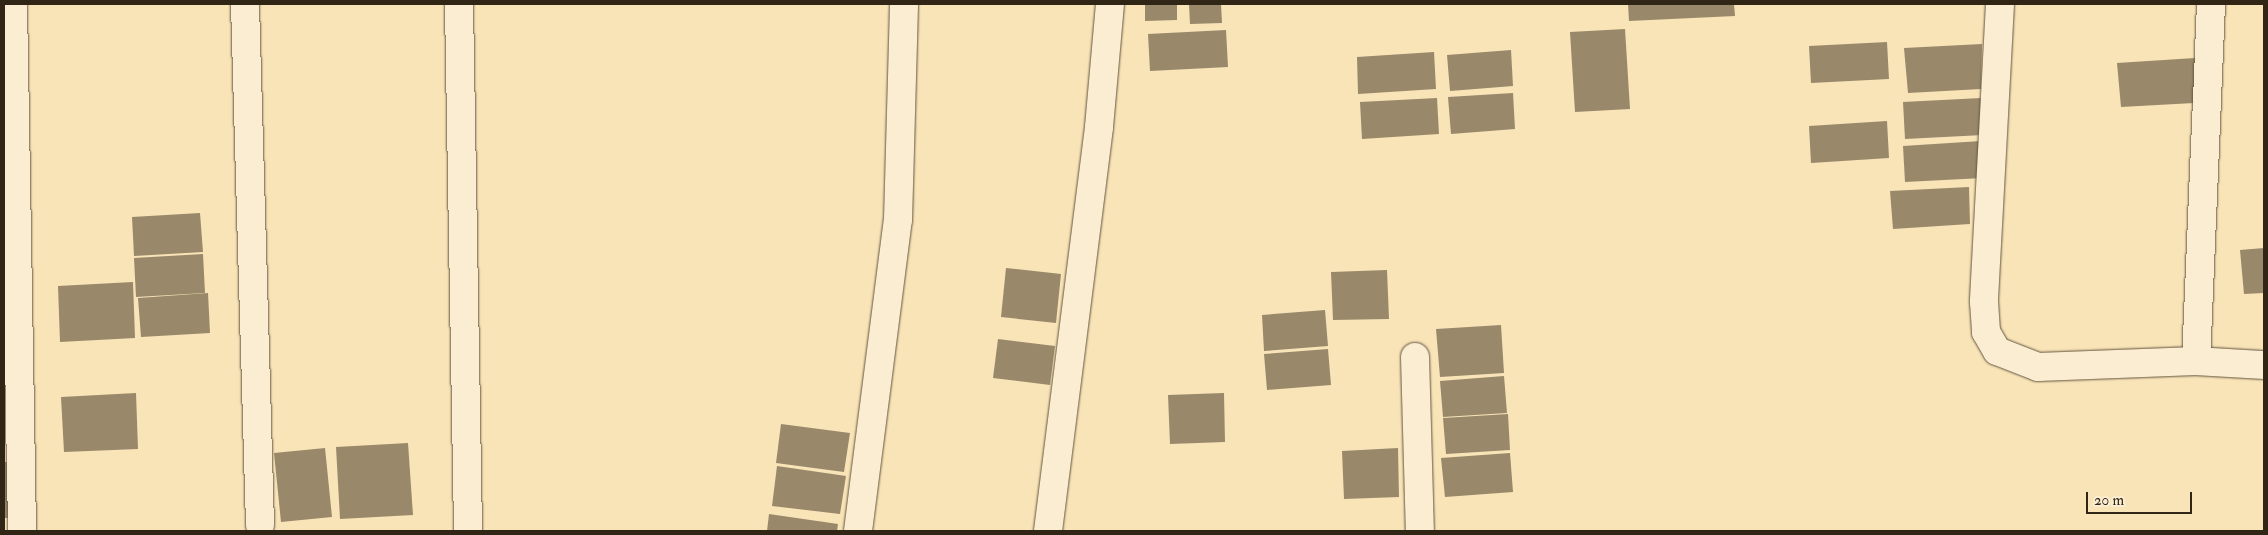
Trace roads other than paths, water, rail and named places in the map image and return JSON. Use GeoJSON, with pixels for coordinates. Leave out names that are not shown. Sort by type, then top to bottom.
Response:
{"type":"FeatureCollection","features":[{"type":"Feature","properties":{"kind":"street"},"geometry":{"type":"LineString","coordinates":[[13,4],[22,531]]}},
{"type":"Feature","properties":{"kind":"street"},"geometry":{"type":"LineString","coordinates":[[245,4],[260,525]]}},
{"type":"Feature","properties":{"kind":"street"},"geometry":{"type":"LineString","coordinates":[[459,4],[468,531]]}},
{"type":"Feature","properties":{"kind":"street"},"geometry":{"type":"LineString","coordinates":[[858,531],[898,220],[904,4]]}},
{"type":"Feature","properties":{"kind":"street"},"geometry":{"type":"LineString","coordinates":[[1048,531],[1099,127],[1110,4]]}},
{"type":"Feature","properties":{"kind":"street"},"geometry":{"type":"LineString","coordinates":[[2000,4],[1984,302],[1986,332],[1997,351],[2038,367],[2196,360],[2264,365]]}},
{"type":"Feature","properties":{"kind":"street"},"geometry":{"type":"LineString","coordinates":[[2196,360],[2211,4]]}},
{"type":"Feature","properties":{"kind":"street"},"geometry":{"type":"LineString","coordinates":[[1415,358],[1420,531]]}}]}
